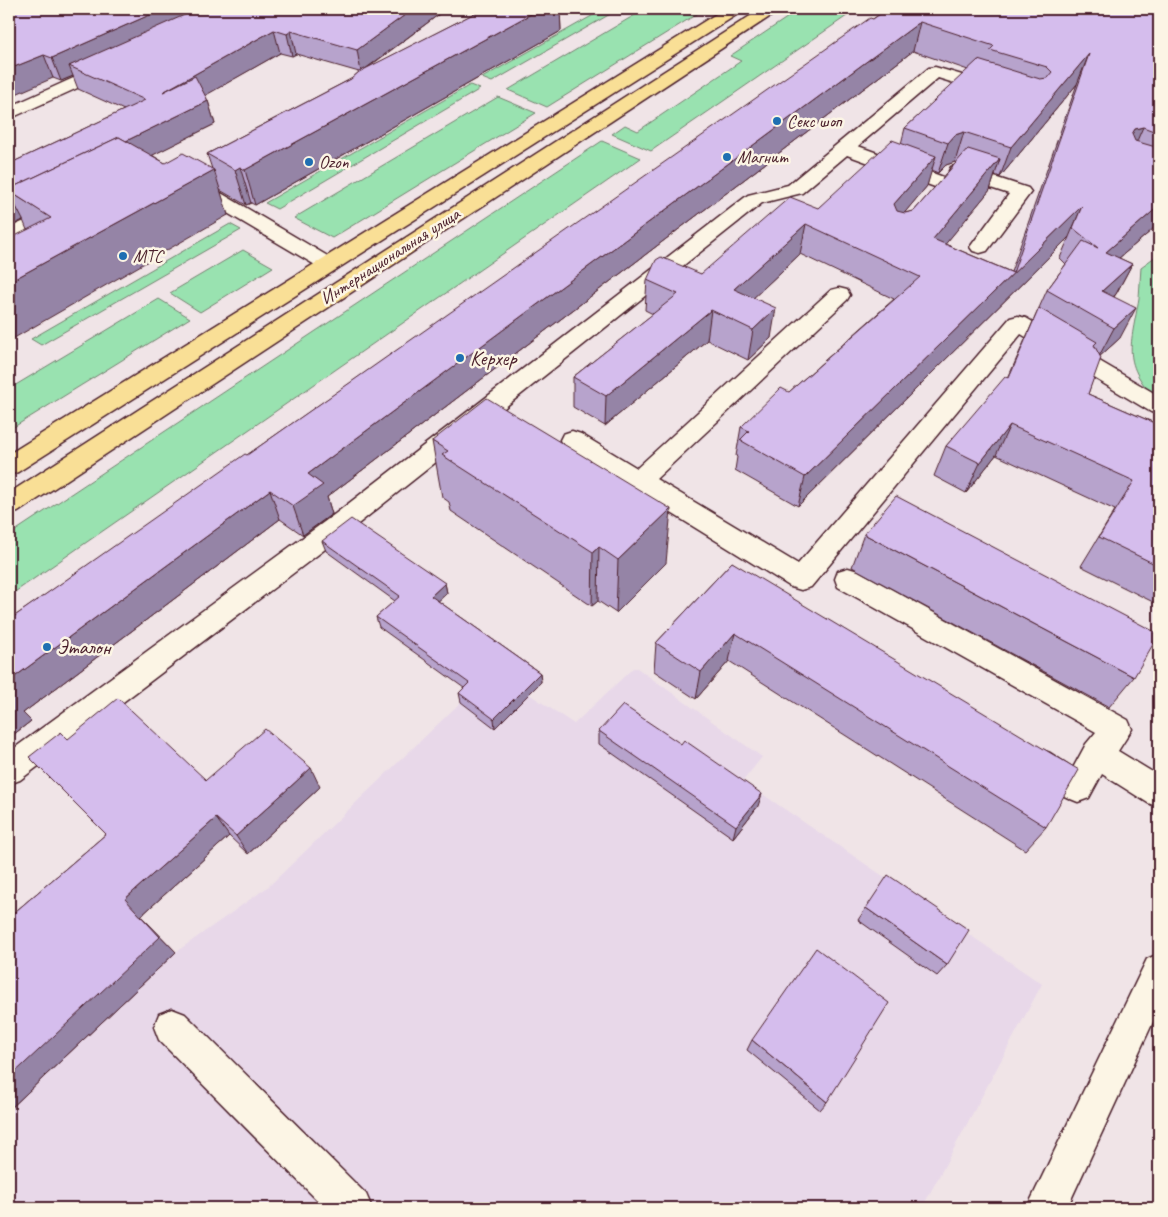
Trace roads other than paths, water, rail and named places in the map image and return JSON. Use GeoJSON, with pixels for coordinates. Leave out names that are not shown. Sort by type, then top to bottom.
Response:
{"type":"FeatureCollection","features":[{"type":"Feature","properties":{"kind":"main road","name":"Интернациональная улица"},"geometry":{"type":"LineString","coordinates":[[9,466],[735,9]]}},
{"type":"Feature","properties":{"kind":"main road","name":"Интернациональная улица"},"geometry":{"type":"LineString","coordinates":[[9,505],[771,9]]}},
{"type":"Feature","properties":{"kind":"street"},"geometry":{"type":"LineString","coordinates":[[9,114],[123,61]]}},
{"type":"Feature","properties":{"kind":"street"},"geometry":{"type":"LineString","coordinates":[[9,770],[344,522],[755,199],[794,189],[935,72],[1011,96]]}},
{"type":"Feature","properties":{"kind":"street"},"geometry":{"type":"LineString","coordinates":[[844,147],[942,183]]}},
{"type":"Feature","properties":{"kind":"street"},"geometry":{"type":"LineString","coordinates":[[929,198],[954,170],[1021,192],[980,248]]}},
{"type":"Feature","properties":{"kind":"street"},"geometry":{"type":"LineString","coordinates":[[178,175],[208,184],[329,265]]}},
{"type":"Feature","properties":{"kind":"street"},"geometry":{"type":"LineString","coordinates":[[9,236],[78,201]]}},
{"type":"Feature","properties":{"kind":"street"},"geometry":{"type":"LineString","coordinates":[[638,481],[839,295]]}},
{"type":"Feature","properties":{"kind":"street"},"geometry":{"type":"LineString","coordinates":[[572,440],[801,578],[1018,323],[1159,406]]}},
{"type":"Feature","properties":{"kind":"street"},"geometry":{"type":"LineString","coordinates":[[848,579],[1117,729],[1097,754],[1078,788],[1020,751]]}},
{"type":"Feature","properties":{"kind":"street"},"geometry":{"type":"LineString","coordinates":[[1097,754],[1159,793]]}},
{"type":"Feature","properties":{"kind":"street"},"geometry":{"type":"LineString","coordinates":[[1047,1208],[1159,971]]}},
{"type":"Feature","properties":{"kind":"street"},"geometry":{"type":"LineString","coordinates":[[172,1027],[352,1208]]}},
{"type":"Feature","properties":{"kind":"place","name":"Секс шоп"},"geometry":{"type":"Point","coordinates":[777,121]}},
{"type":"Feature","properties":{"kind":"place","name":"Магнит"},"geometry":{"type":"Point","coordinates":[727,157]}},
{"type":"Feature","properties":{"kind":"place","name":"Ozon"},"geometry":{"type":"Point","coordinates":[309,162]}},
{"type":"Feature","properties":{"kind":"place","name":"МТС"},"geometry":{"type":"Point","coordinates":[123,256]}},
{"type":"Feature","properties":{"kind":"place","name":"Керхер"},"geometry":{"type":"Point","coordinates":[460,358]}},
{"type":"Feature","properties":{"kind":"place","name":"Эталон"},"geometry":{"type":"Point","coordinates":[47,647]}}]}
